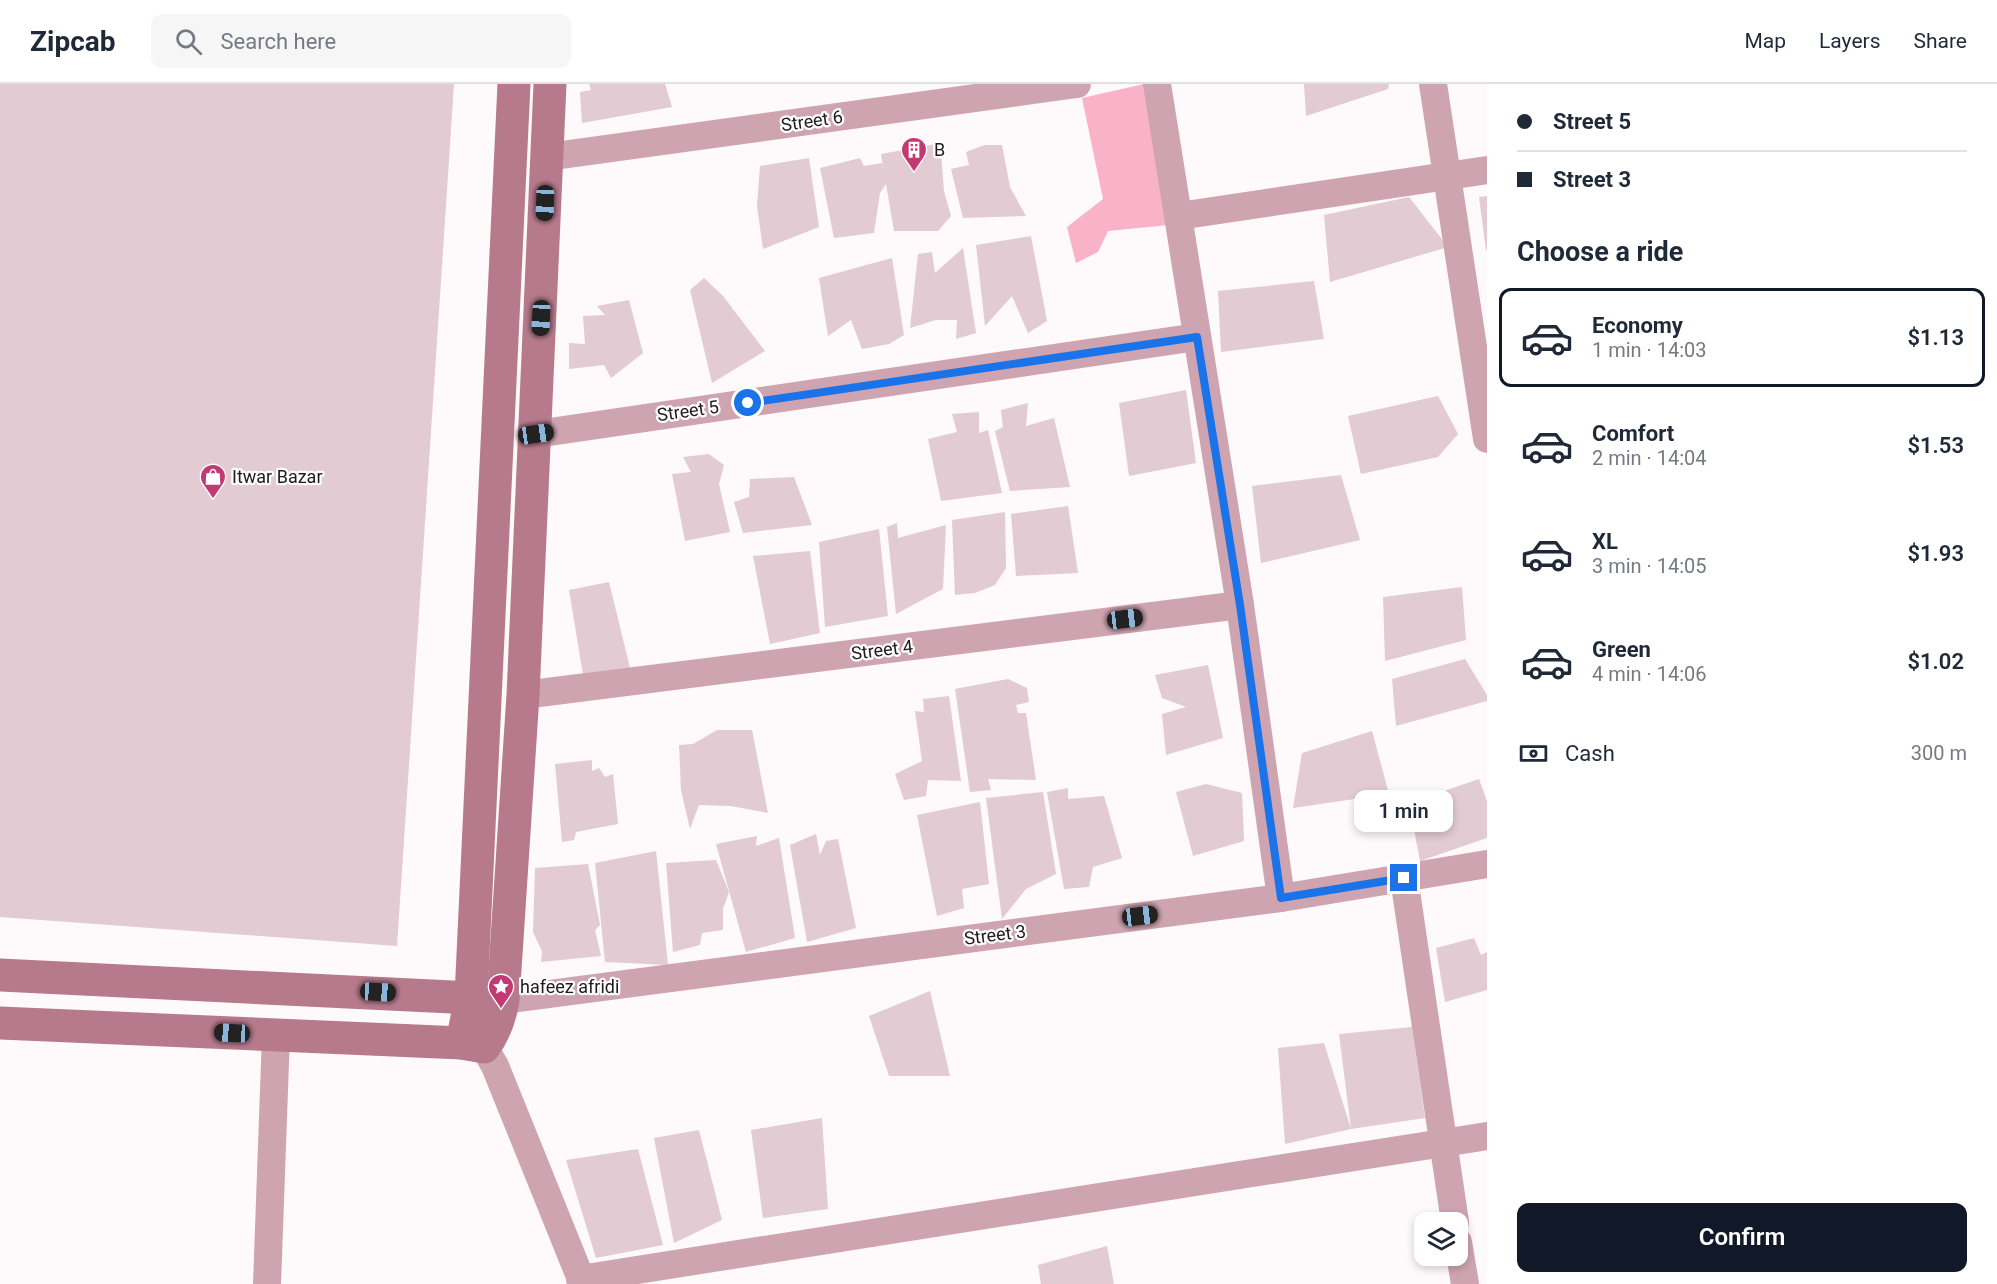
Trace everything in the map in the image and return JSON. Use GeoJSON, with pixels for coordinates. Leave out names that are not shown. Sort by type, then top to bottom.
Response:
{"type":"FeatureCollection","features":[{"type":"Feature","properties":{"kind":"main road"},"geometry":{"type":"LineString","coordinates":[[473,1045],[471,997],[514,84]]}},
{"type":"Feature","properties":{"kind":"main road"},"geometry":{"type":"LineString","coordinates":[[0,1023],[473,1045],[496,1029],[503,1000],[523,695],[550,84]]}},
{"type":"Feature","properties":{"kind":"main road"},"geometry":{"type":"LineString","coordinates":[[0,975],[503,1000]]}},
{"type":"Feature","properties":{"kind":"main road"},"geometry":{"type":"LineString","coordinates":[[55,977],[55,1025]]}},
{"type":"Feature","properties":{"kind":"street","name":"Street 6"},"geometry":{"type":"LineString","coordinates":[[547,157],[1077,84]]}},
{"type":"Feature","properties":{"kind":"street"},"geometry":{"type":"LineString","coordinates":[[1157,84],[1240,605],[1281,898]]}},
{"type":"Feature","properties":{"kind":"street"},"geometry":{"type":"LineString","coordinates":[[1433,84],[1487,440]]}},
{"type":"Feature","properties":{"kind":"street"},"geometry":{"type":"LineString","coordinates":[[1179,216],[1487,170]]}},
{"type":"Feature","properties":{"kind":"street","name":"Street 5"},"geometry":{"type":"LineString","coordinates":[[536,434],[1197,337]]}},
{"type":"Feature","properties":{"kind":"street","name":"Street 4"},"geometry":{"type":"LineString","coordinates":[[523,695],[1240,605]]}},
{"type":"Feature","properties":{"kind":"street","name":"Street 3"},"geometry":{"type":"LineString","coordinates":[[503,1000],[1281,898],[1487,864]]}},
{"type":"Feature","properties":{"kind":"street"},"geometry":{"type":"LineString","coordinates":[[1404,878],[1453,1212]]}},
{"type":"Feature","properties":{"kind":"street"},"geometry":{"type":"LineString","coordinates":[[267,1284],[276,1035]]}},
{"type":"Feature","properties":{"kind":"street"},"geometry":{"type":"LineString","coordinates":[[473,1045],[495,1066],[581,1282],[1487,1136]]}},
{"type":"Feature","properties":{"kind":"street"},"geometry":{"type":"LineString","coordinates":[[1461,1266],[1464,1284]]}},
{"type":"Feature","properties":{"kind":"shaded area"},"geometry":{"type":"Polygon","coordinates":[[[1144,84],[1168,225],[1108,231],[1098,252],[1076,263],[1067,227],[1103,199],[1082,98],[1144,84]]]}},
{"type":"Feature","properties":{"kind":"building","name":"Itwar Bazar"},"geometry":{"type":"Polygon","coordinates":[[[0,84],[454,84],[397,946],[0,917],[0,84]]]}},
{"type":"Feature","properties":{"kind":"building"},"geometry":{"type":"Polygon","coordinates":[[[589,84],[665,84],[672,107],[582,123],[580,92],[591,90],[589,84]]]}},
{"type":"Feature","properties":{"kind":"building"},"geometry":{"type":"Polygon","coordinates":[[[1304,84],[1389,84],[1388,89],[1306,116],[1304,84]]]}},
{"type":"Feature","properties":{"kind":"building"},"geometry":{"type":"Polygon","coordinates":[[[936,144],[941,152],[944,191],[951,216],[938,231],[894,231],[886,184],[880,193],[874,233],[834,238],[820,168],[860,158],[864,166],[882,163],[884,172],[881,154],[936,144]]]}},
{"type":"Feature","properties":{"kind":"building"},"geometry":{"type":"Polygon","coordinates":[[[985,145],[1002,145],[1010,187],[1026,216],[963,218],[951,169],[969,165],[966,152],[985,145]]]}},
{"type":"Feature","properties":{"kind":"building"},"geometry":{"type":"Polygon","coordinates":[[[809,158],[819,227],[763,249],[757,206],[760,166],[809,158]]]}},
{"type":"Feature","properties":{"kind":"building"},"geometry":{"type":"Polygon","coordinates":[[[1487,196],[1487,250],[1486,250],[1479,197],[1487,196]]]}},
{"type":"Feature","properties":{"kind":"building"},"geometry":{"type":"Polygon","coordinates":[[[1409,197],[1448,247],[1330,282],[1324,215],[1409,197]]]}},
{"type":"Feature","properties":{"kind":"building"},"geometry":{"type":"Polygon","coordinates":[[[1031,236],[1047,321],[1028,333],[1012,296],[985,326],[976,245],[1031,236]]]}},
{"type":"Feature","properties":{"kind":"building"},"geometry":{"type":"Polygon","coordinates":[[[963,248],[976,333],[956,339],[957,320],[936,320],[910,328],[918,254],[932,252],[935,273],[963,248]]]}},
{"type":"Feature","properties":{"kind":"building"},"geometry":{"type":"Polygon","coordinates":[[[892,258],[904,335],[889,344],[862,349],[851,320],[828,336],[819,278],[892,258]]]}},
{"type":"Feature","properties":{"kind":"building"},"geometry":{"type":"Polygon","coordinates":[[[704,278],[723,296],[765,351],[712,383],[690,290],[704,278]]]}},
{"type":"Feature","properties":{"kind":"building"},"geometry":{"type":"Polygon","coordinates":[[[1314,281],[1324,339],[1221,352],[1218,291],[1314,281]]]}},
{"type":"Feature","properties":{"kind":"building"},"geometry":{"type":"Polygon","coordinates":[[[629,300],[643,353],[611,378],[604,365],[569,369],[569,343],[585,344],[583,316],[605,315],[597,306],[629,300]]]}},
{"type":"Feature","properties":{"kind":"building"},"geometry":{"type":"Polygon","coordinates":[[[1186,390],[1196,463],[1129,476],[1119,403],[1186,390]]]}},
{"type":"Feature","properties":{"kind":"building"},"geometry":{"type":"Polygon","coordinates":[[[1438,396],[1458,434],[1438,457],[1361,474],[1348,416],[1438,396]]]}},
{"type":"Feature","properties":{"kind":"building"},"geometry":{"type":"Polygon","coordinates":[[[1028,403],[1026,426],[1054,418],[1070,487],[1010,491],[995,431],[1003,427],[1001,410],[1028,403]]]}},
{"type":"Feature","properties":{"kind":"building"},"geometry":{"type":"Polygon","coordinates":[[[979,412],[979,433],[988,430],[1002,493],[941,501],[928,439],[957,432],[952,414],[979,412]]]}},
{"type":"Feature","properties":{"kind":"building"},"geometry":{"type":"Polygon","coordinates":[[[709,454],[724,465],[719,484],[730,532],[685,541],[672,474],[691,472],[683,457],[709,454]]]}},
{"type":"Feature","properties":{"kind":"building"},"geometry":{"type":"Polygon","coordinates":[[[1341,475],[1360,540],[1261,563],[1252,486],[1341,475]]]}},
{"type":"Feature","properties":{"kind":"building"},"geometry":{"type":"Polygon","coordinates":[[[794,477],[812,525],[743,533],[734,502],[749,497],[750,479],[794,477]]]}},
{"type":"Feature","properties":{"kind":"building"},"geometry":{"type":"Polygon","coordinates":[[[1068,506],[1078,573],[1016,576],[1011,514],[1068,506]]]}},
{"type":"Feature","properties":{"kind":"building"},"geometry":{"type":"Polygon","coordinates":[[[1005,512],[1006,568],[995,585],[975,593],[955,595],[952,520],[1005,512]]]}},
{"type":"Feature","properties":{"kind":"building"},"geometry":{"type":"Polygon","coordinates":[[[897,523],[898,538],[946,525],[943,589],[896,614],[887,527],[897,523]]]}},
{"type":"Feature","properties":{"kind":"building"},"geometry":{"type":"Polygon","coordinates":[[[879,529],[888,616],[825,627],[819,542],[879,529]]]}},
{"type":"Feature","properties":{"kind":"building"},"geometry":{"type":"Polygon","coordinates":[[[810,551],[820,633],[770,644],[753,556],[810,551]]]}},
{"type":"Feature","properties":{"kind":"building"},"geometry":{"type":"Polygon","coordinates":[[[609,582],[631,672],[584,681],[569,590],[609,582]]]}},
{"type":"Feature","properties":{"kind":"building"},"geometry":{"type":"Polygon","coordinates":[[[1462,587],[1466,640],[1385,661],[1383,597],[1462,587]]]}},
{"type":"Feature","properties":{"kind":"building"},"geometry":{"type":"Polygon","coordinates":[[[1465,659],[1487,695],[1487,701],[1396,726],[1392,679],[1465,659]]]}},
{"type":"Feature","properties":{"kind":"building"},"geometry":{"type":"Polygon","coordinates":[[[1208,665],[1223,738],[1166,755],[1162,714],[1186,707],[1162,698],[1155,675],[1208,665]]]}},
{"type":"Feature","properties":{"kind":"building"},"geometry":{"type":"Polygon","coordinates":[[[1008,679],[1027,688],[1029,702],[1016,705],[1018,713],[1026,713],[1036,780],[988,779],[991,790],[970,792],[955,689],[1008,679]]]}},
{"type":"Feature","properties":{"kind":"building"},"geometry":{"type":"Polygon","coordinates":[[[949,696],[961,781],[928,780],[926,796],[904,800],[895,774],[922,761],[915,711],[924,712],[923,699],[949,696]]]}},
{"type":"Feature","properties":{"kind":"building"},"geometry":{"type":"Polygon","coordinates":[[[717,730],[752,730],[768,813],[731,806],[699,805],[690,829],[681,790],[679,745],[693,744],[717,730]]]}},
{"type":"Feature","properties":{"kind":"building"},"geometry":{"type":"Polygon","coordinates":[[[1372,731],[1389,794],[1293,808],[1302,753],[1372,731]]]}},
{"type":"Feature","properties":{"kind":"building"},"geometry":{"type":"Polygon","coordinates":[[[592,760],[592,771],[599,768],[605,777],[613,774],[618,824],[576,832],[574,840],[562,842],[555,764],[592,760]]]}},
{"type":"Feature","properties":{"kind":"building"},"geometry":{"type":"Polygon","coordinates":[[[1479,779],[1487,801],[1487,838],[1420,861],[1409,803],[1479,779]]]}},
{"type":"Feature","properties":{"kind":"building"},"geometry":{"type":"Polygon","coordinates":[[[1206,784],[1242,793],[1244,841],[1193,856],[1176,792],[1206,784]]]}},
{"type":"Feature","properties":{"kind":"building"},"geometry":{"type":"Polygon","coordinates":[[[1068,788],[1068,799],[1104,796],[1122,858],[1093,867],[1089,887],[1064,889],[1047,792],[1068,788]]]}},
{"type":"Feature","properties":{"kind":"building"},"geometry":{"type":"Polygon","coordinates":[[[1043,792],[1056,874],[1026,889],[1002,919],[986,798],[1043,792]]]}},
{"type":"Feature","properties":{"kind":"building"},"geometry":{"type":"Polygon","coordinates":[[[980,802],[989,884],[962,889],[964,908],[937,916],[917,815],[980,802]]]}},
{"type":"Feature","properties":{"kind":"building"},"geometry":{"type":"Polygon","coordinates":[[[816,834],[820,855],[826,841],[838,839],[856,928],[807,942],[790,845],[816,834]]]}},
{"type":"Feature","properties":{"kind":"building"},"geometry":{"type":"Polygon","coordinates":[[[757,836],[756,846],[779,838],[795,938],[746,952],[716,844],[757,836]]]}},
{"type":"Feature","properties":{"kind":"building"},"geometry":{"type":"Polygon","coordinates":[[[656,851],[668,965],[605,962],[595,863],[656,851]]]}},
{"type":"Feature","properties":{"kind":"building"},"geometry":{"type":"Polygon","coordinates":[[[716,860],[729,892],[723,909],[723,930],[702,933],[700,945],[673,952],[666,863],[716,860]]]}},
{"type":"Feature","properties":{"kind":"building"},"geometry":{"type":"Polygon","coordinates":[[[588,864],[600,925],[595,930],[601,956],[541,962],[542,951],[533,932],[535,868],[588,864]]]}},
{"type":"Feature","properties":{"kind":"building"},"geometry":{"type":"Polygon","coordinates":[[[1474,938],[1481,955],[1487,952],[1487,990],[1445,1002],[1436,948],[1474,938]]]}},
{"type":"Feature","properties":{"kind":"building"},"geometry":{"type":"Polygon","coordinates":[[[930,991],[950,1076],[889,1076],[869,1016],[930,991]]]}},
{"type":"Feature","properties":{"kind":"building"},"geometry":{"type":"Polygon","coordinates":[[[1412,1027],[1425,1118],[1351,1129],[1339,1034],[1412,1027]]]}},
{"type":"Feature","properties":{"kind":"building"},"geometry":{"type":"Polygon","coordinates":[[[1324,1043],[1351,1129],[1285,1144],[1278,1048],[1324,1043]]]}},
{"type":"Feature","properties":{"kind":"building"},"geometry":{"type":"Polygon","coordinates":[[[822,1118],[828,1209],[763,1218],[751,1130],[822,1118]]]}},
{"type":"Feature","properties":{"kind":"building"},"geometry":{"type":"Polygon","coordinates":[[[699,1130],[722,1220],[674,1243],[654,1138],[699,1130]]]}},
{"type":"Feature","properties":{"kind":"building"},"geometry":{"type":"Polygon","coordinates":[[[638,1149],[663,1245],[596,1258],[566,1160],[638,1149]]]}},
{"type":"Feature","properties":{"kind":"building"},"geometry":{"type":"Polygon","coordinates":[[[1107,1246],[1114,1284],[1041,1284],[1038,1265],[1107,1246]]]}},
{"type":"Feature","properties":{"kind":"place","name":"B"},"geometry":{"type":"Point","coordinates":[914,173]}},
{"type":"Feature","properties":{"kind":"place","name":"Itwar Bazar"},"geometry":{"type":"Point","coordinates":[213,500]}},
{"type":"Feature","properties":{"kind":"place","name":"hafeez afridi"},"geometry":{"type":"Point","coordinates":[501,1010]}},
{"type":"Feature","properties":{"kind":"route"},"geometry":{"type":"LineString","coordinates":[[748,403],[1197,337],[1240,605],[1281,898],[1404,878]]}}]}
